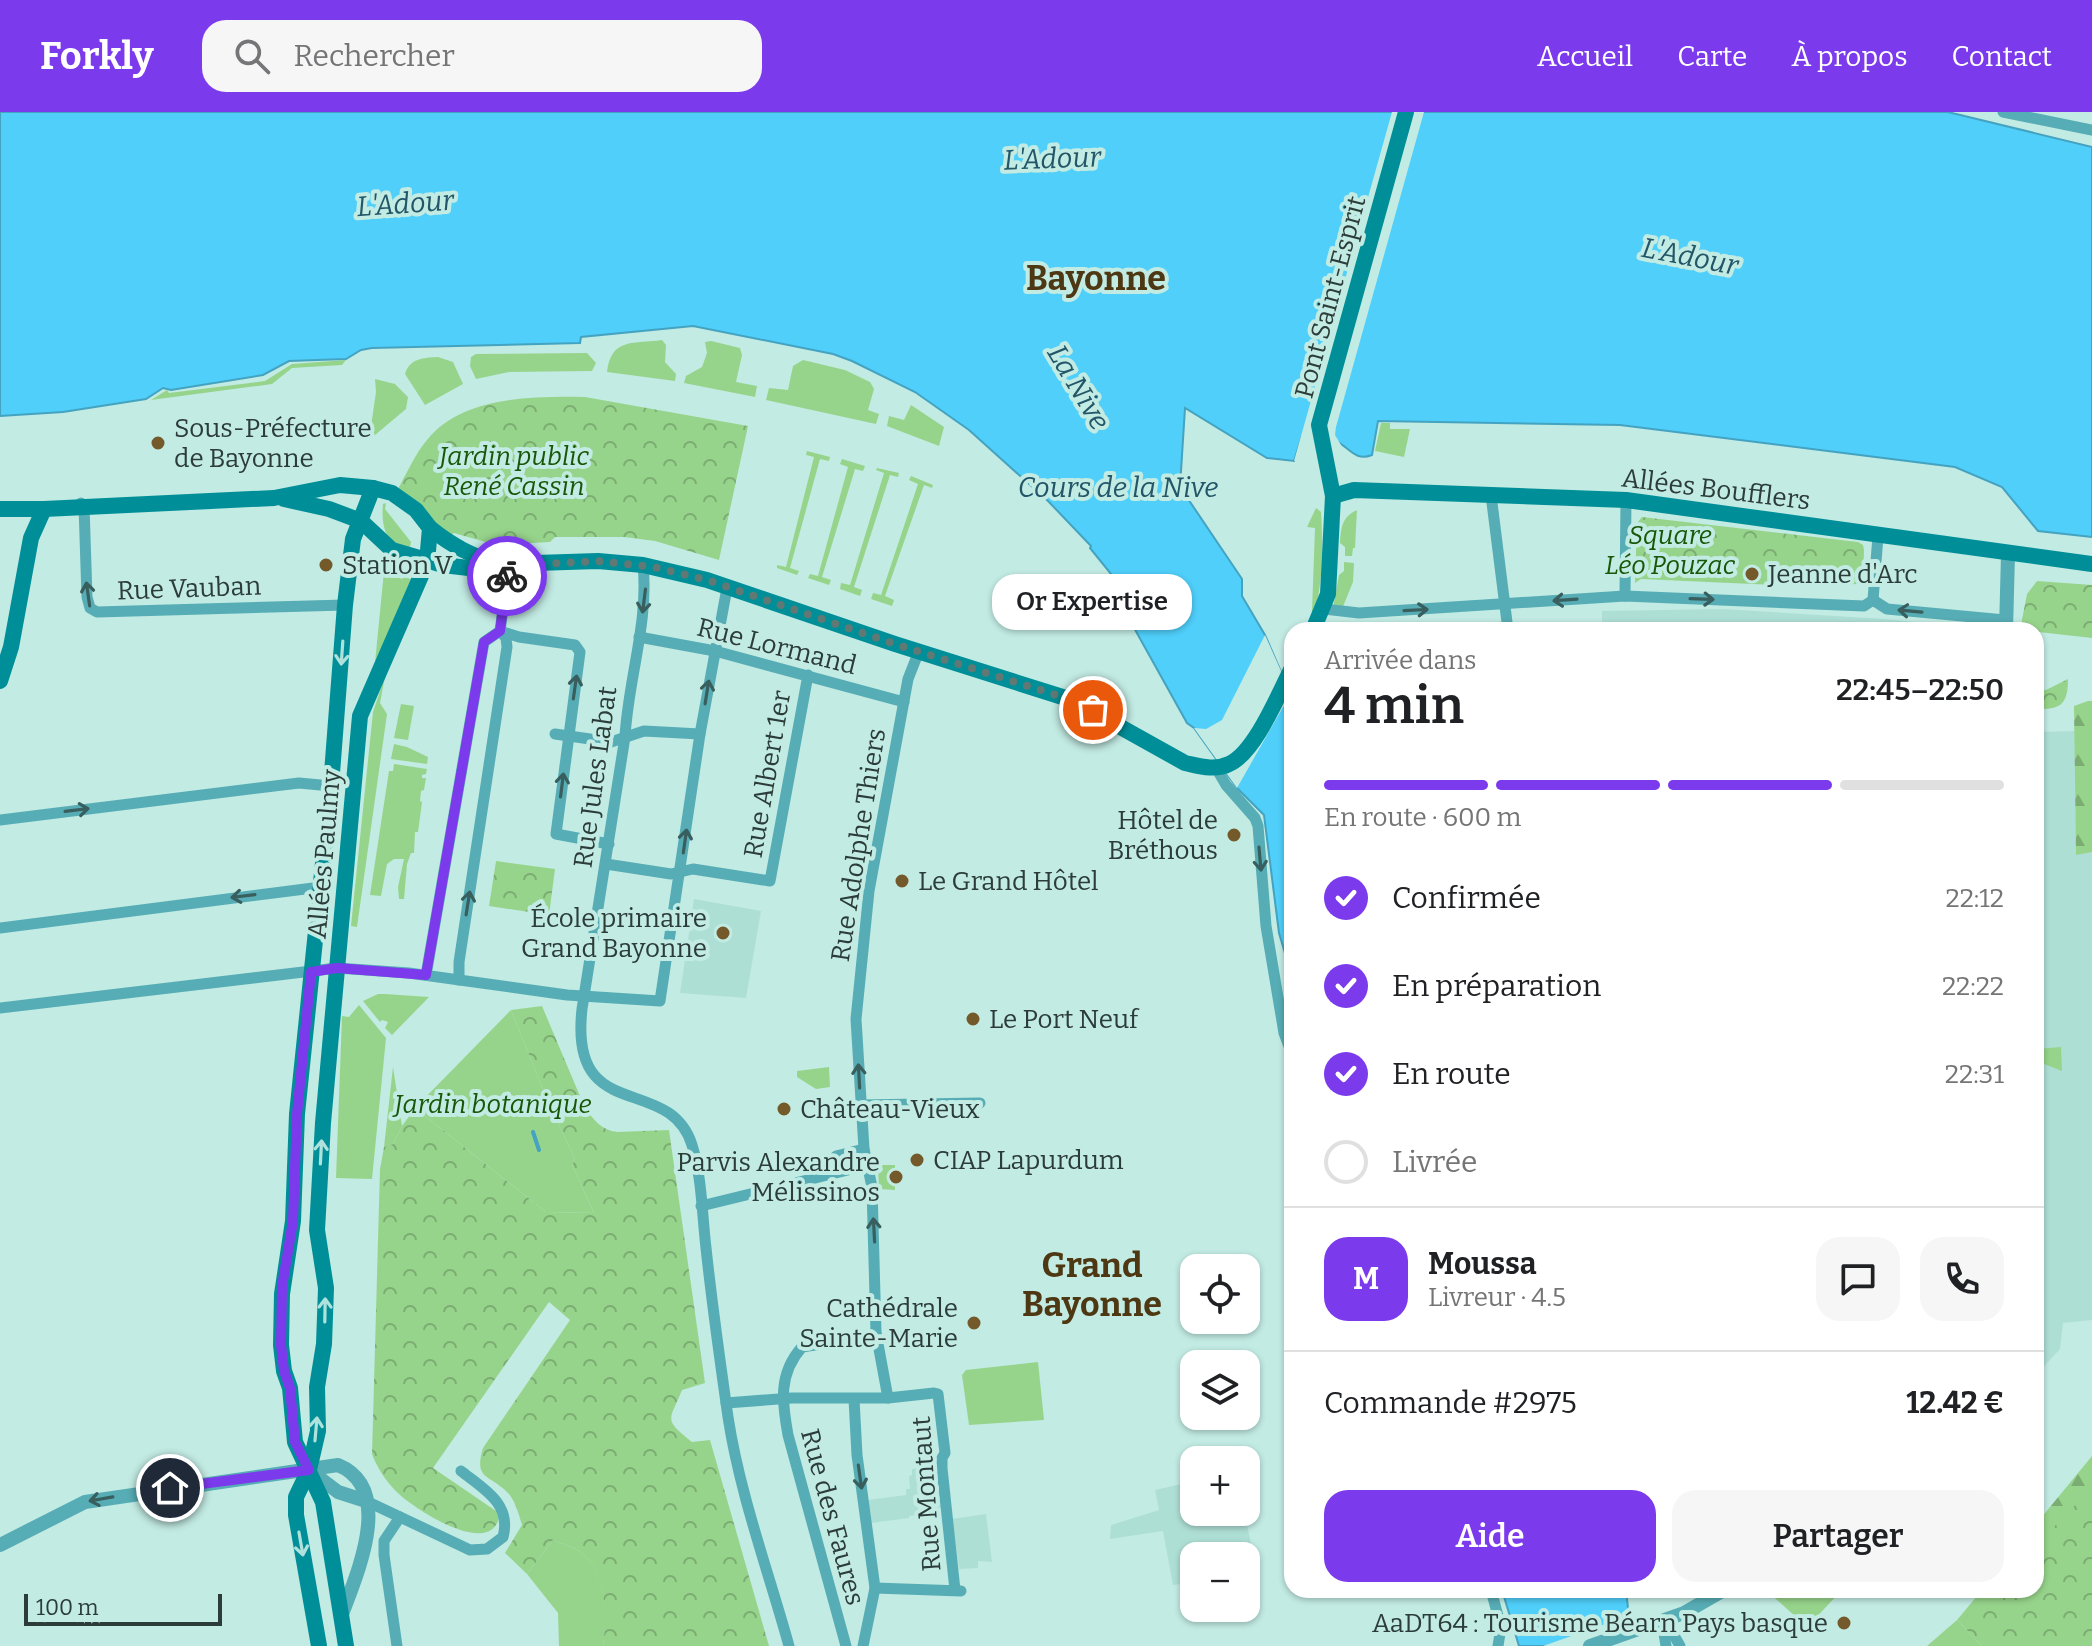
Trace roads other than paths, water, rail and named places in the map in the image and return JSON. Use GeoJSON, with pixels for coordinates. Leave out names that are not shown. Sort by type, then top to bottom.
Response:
{"type":"FeatureCollection","features":[{"type":"Feature","properties":{"kind":"main road","name":"Pont Saint-Esprit"},"geometry":{"type":"LineString","coordinates":[[1324,609],[1328,594],[1333,496],[1319,425],[1406,112]]}},
{"type":"Feature","properties":{"kind":"main road"},"geometry":{"type":"LineString","coordinates":[[0,507],[274,498],[340,485],[373,488],[404,499],[430,528],[449,543],[472,555],[509,566]]}},
{"type":"Feature","properties":{"kind":"main road"},"geometry":{"type":"LineString","coordinates":[[346,1646],[323,1502],[295,1442],[290,1388],[281,1345],[282,1287],[293,1221],[297,1114],[331,786],[345,605],[353,539],[373,488]]}},
{"type":"Feature","properties":{"kind":"main road","name":"Allées Boufflers"},"geometry":{"type":"LineString","coordinates":[[1333,496],[1354,490],[1626,500],[2092,564]]}},
{"type":"Feature","properties":{"kind":"main road"},"geometry":{"type":"LineString","coordinates":[[274,498],[329,509],[361,521],[392,550],[427,562],[477,569],[598,561],[643,565],[727,588],[1072,700],[1185,763],[1219,767],[1231,764],[1247,750],[1284,683]]}},
{"type":"Feature","properties":{"kind":"main road"},"geometry":{"type":"LineString","coordinates":[[0,507],[44,509],[82,504]]}},
{"type":"Feature","properties":{"kind":"main road"},"geometry":{"type":"LineString","coordinates":[[0,681],[11,647],[31,538],[44,509]]}},
{"type":"Feature","properties":{"kind":"main road","name":"Allées Paulmy"},"geometry":{"type":"LineString","coordinates":[[319,1646],[296,1515],[296,1497],[309,1470],[318,1431],[317,1387],[324,1344],[326,1288],[317,1230],[329,1044],[360,716],[427,562],[430,528]]}},
{"type":"Feature","properties":{"kind":"main road"},"geometry":{"type":"LineString","coordinates":[[1317,622],[1324,609]]}},
{"type":"Feature","properties":{"kind":"street"},"geometry":{"type":"LineString","coordinates":[[2003,112],[2092,130]]}},
{"type":"Feature","properties":{"kind":"street"},"geometry":{"type":"LineString","coordinates":[[1491,495],[1507,622]]}},
{"type":"Feature","properties":{"kind":"street"},"geometry":{"type":"LineString","coordinates":[[1625,596],[1626,500]]}},
{"type":"Feature","properties":{"kind":"street","name":"Rue Vauban"},"geometry":{"type":"LineString","coordinates":[[82,504],[87,597],[90,608],[97,612],[345,605]]}},
{"type":"Feature","properties":{"kind":"street"},"geometry":{"type":"LineString","coordinates":[[1873,600],[1878,536]]}},
{"type":"Feature","properties":{"kind":"street"},"geometry":{"type":"LineString","coordinates":[[2005,622],[2008,554]]}},
{"type":"Feature","properties":{"kind":"street","name":"Rue Jules Labat"},"geometry":{"type":"LineString","coordinates":[[643,565],[645,588],[639,637],[584,996],[580,1031],[582,1055],[587,1066],[605,1085],[658,1107],[681,1124],[691,1142],[726,1403],[745,1494],[789,1646]]}},
{"type":"Feature","properties":{"kind":"street"},"geometry":{"type":"LineString","coordinates":[[459,980],[459,962],[507,647],[506,638],[500,631],[509,566]]}},
{"type":"Feature","properties":{"kind":"street"},"geometry":{"type":"LineString","coordinates":[[0,1008],[337,968],[426,975],[584,996],[660,1001],[700,734],[727,588]]}},
{"type":"Feature","properties":{"kind":"street"},"geometry":{"type":"LineString","coordinates":[[1324,609],[1359,613],[1625,596],[1864,606],[1873,600]]}},
{"type":"Feature","properties":{"kind":"street"},"geometry":{"type":"LineString","coordinates":[[1873,600],[1887,609],[1983,622]]}},
{"type":"Feature","properties":{"kind":"street"},"geometry":{"type":"LineString","coordinates":[[426,975],[484,642],[500,631],[575,645],[580,652],[556,834],[609,844]]}},
{"type":"Feature","properties":{"kind":"street","name":"Rue Lormand"},"geometry":{"type":"LineString","coordinates":[[639,637],[715,651],[904,702]]}},
{"type":"Feature","properties":{"kind":"street","name":"Rue Adolphe Thiers"},"geometry":{"type":"LineString","coordinates":[[888,1398],[876,1333],[872,1187],[865,1162],[856,1019],[869,891],[910,668],[919,651]]}},
{"type":"Feature","properties":{"kind":"street","name":"Rue Albert 1er"},"geometry":{"type":"LineString","coordinates":[[681,872],[693,869],[770,881],[808,675]]}},
{"type":"Feature","properties":{"kind":"street"},"geometry":{"type":"LineString","coordinates":[[555,734],[611,742],[644,731],[700,734]]}},
{"type":"Feature","properties":{"kind":"street"},"geometry":{"type":"LineString","coordinates":[[1219,767],[1226,785],[1255,818],[1258,826],[1266,926],[1284,1016]]}},
{"type":"Feature","properties":{"kind":"street"},"geometry":{"type":"LineString","coordinates":[[0,820],[299,783],[331,786]]}},
{"type":"Feature","properties":{"kind":"street"},"geometry":{"type":"LineString","coordinates":[[606,864],[671,874],[681,872]]}},
{"type":"Feature","properties":{"kind":"street"},"geometry":{"type":"LineString","coordinates":[[0,928],[321,887]]}},
{"type":"Feature","properties":{"kind":"street"},"geometry":{"type":"LineString","coordinates":[[861,1105],[980,1103]]}},
{"type":"Feature","properties":{"kind":"street"},"geometry":{"type":"LineString","coordinates":[[836,1156],[864,1149]]}},
{"type":"Feature","properties":{"kind":"street"},"geometry":{"type":"LineString","coordinates":[[701,1206],[856,1168],[865,1162]]}},
{"type":"Feature","properties":{"kind":"street"},"geometry":{"type":"LineString","coordinates":[[781,1399],[785,1376],[802,1347],[876,1333]]}},
{"type":"Feature","properties":{"kind":"street","name":"Rue Montaut"},"geometry":{"type":"LineString","coordinates":[[875,1588],[958,1590],[942,1468],[945,1453],[938,1394],[888,1398]]}},
{"type":"Feature","properties":{"kind":"street"},"geometry":{"type":"LineString","coordinates":[[726,1403],[888,1398]]}},
{"type":"Feature","properties":{"kind":"street","name":"Rue des Faures"},"geometry":{"type":"LineString","coordinates":[[781,1399],[846,1646]]}},
{"type":"Feature","properties":{"kind":"street"},"geometry":{"type":"LineString","coordinates":[[854,1399],[857,1455],[875,1588],[863,1646]]}},
{"type":"Feature","properties":{"kind":"street"},"geometry":{"type":"LineString","coordinates":[[0,1545],[85,1502],[338,1465],[359,1481],[366,1501],[369,1532]]}},
{"type":"Feature","properties":{"kind":"street"},"geometry":{"type":"LineString","coordinates":[[309,1470],[338,1492],[366,1501],[478,1551],[495,1545],[503,1537],[503,1508],[461,1471]]}},
{"type":"Feature","properties":{"kind":"street"},"geometry":{"type":"LineString","coordinates":[[341,1617],[369,1532],[387,1511]]}},
{"type":"Feature","properties":{"kind":"street"},"geometry":{"type":"LineString","coordinates":[[397,1646],[384,1541],[400,1517]]}},
{"type":"Feature","properties":{"kind":"street"},"geometry":{"type":"LineString","coordinates":[[1493,1598],[1501,1627],[1498,1646]]}},
{"type":"Feature","properties":{"kind":"street"},"geometry":{"type":"LineString","coordinates":[[1590,1646],[1662,1621],[1712,1598]]}},
{"type":"Feature","properties":{"kind":"street"},"geometry":{"type":"LineString","coordinates":[[1662,1621],[1666,1646]]}},
{"type":"Feature","properties":{"kind":"street"},"geometry":{"type":"LineString","coordinates":[[1662,1621],[1680,1646]]}},
{"type":"Feature","properties":{"kind":"water"},"geometry":{"type":"Polygon","coordinates":[[[0,112],[1948,112],[2092,147],[2092,537],[2038,531],[2002,487],[1955,467],[1620,425],[1378,421],[1372,455],[1361,457],[1332,440],[1302,436],[1294,461],[1267,458],[1185,408],[1180,487],[1242,579],[1242,596],[1265,635],[1284,679],[1284,950],[1279,933],[1264,815],[1237,788],[1194,728],[1187,723],[1123,608],[1130,603],[1120,585],[1091,546],[1048,501],[969,430],[915,392],[852,361],[833,354],[693,326],[581,337],[580,343],[372,348],[361,350],[346,359],[289,361],[263,375],[171,390],[163,388],[146,399],[63,412],[0,416],[0,112]]]}},
{"type":"Feature","properties":{"kind":"water"},"geometry":{"type":"Polygon","coordinates":[[[1504,1598],[1627,1598],[1629,1617],[1640,1646],[1519,1646],[1504,1598]]]}},
{"type":"Feature","properties":{"kind":"waterway"},"geometry":{"type":"LineString","coordinates":[[533,1132],[539,1150]]}},
{"type":"Feature","properties":{"kind":"place","name":"Sous-Préfecture de Bayonne"},"geometry":{"type":"Point","coordinates":[158,443]}},
{"type":"Feature","properties":{"kind":"place","name":"Station V"},"geometry":{"type":"Point","coordinates":[326,565]}},
{"type":"Feature","properties":{"kind":"place","name":"Jeanne d'Arc"},"geometry":{"type":"Point","coordinates":[1752,574]}},
{"type":"Feature","properties":{"kind":"place","name":"Or Expertise"},"geometry":{"type":"Point","coordinates":[1093,710]}},
{"type":"Feature","properties":{"kind":"place","name":"Hôtel de Bréthous"},"geometry":{"type":"Point","coordinates":[1234,835]}},
{"type":"Feature","properties":{"kind":"place","name":"Le Grand Hôtel"},"geometry":{"type":"Point","coordinates":[902,881]}},
{"type":"Feature","properties":{"kind":"place","name":"École primaire Grand Bayonne"},"geometry":{"type":"Point","coordinates":[723,933]}},
{"type":"Feature","properties":{"kind":"place","name":"Le Port Neuf"},"geometry":{"type":"Point","coordinates":[973,1019]}},
{"type":"Feature","properties":{"kind":"place","name":"Château-Vieux"},"geometry":{"type":"Point","coordinates":[784,1109]}},
{"type":"Feature","properties":{"kind":"place","name":"CIAP Lapurdum"},"geometry":{"type":"Point","coordinates":[917,1160]}},
{"type":"Feature","properties":{"kind":"place","name":"Parvis Alexandre Mélissinos"},"geometry":{"type":"Point","coordinates":[896,1177]}},
{"type":"Feature","properties":{"kind":"place","name":"Cathédrale Sainte-Marie"},"geometry":{"type":"Point","coordinates":[974,1323]}},
{"type":"Feature","properties":{"kind":"place","name":"AaDT64 : Tourisme Béarn Pays basque"},"geometry":{"type":"Point","coordinates":[1844,1623]}},
{"type":"Feature","properties":{"kind":"district","name":"Bayonne"},"geometry":{"type":"Point","coordinates":[1096,278]}},
{"type":"Feature","properties":{"kind":"district","name":"Grand Bayonne"},"geometry":{"type":"Point","coordinates":[1092,1284]}},
{"type":"Feature","properties":{"kind":"water label","name":"L'Adour"},"geometry":{"type":"Point","coordinates":[1052,158]}},
{"type":"Feature","properties":{"kind":"water label","name":"L'Adour"},"geometry":{"type":"Point","coordinates":[405,203]}},
{"type":"Feature","properties":{"kind":"water label","name":"L'Adour"},"geometry":{"type":"Point","coordinates":[1690,256]}},
{"type":"Feature","properties":{"kind":"water label","name":"La Nive"},"geometry":{"type":"Point","coordinates":[1079,387]}},
{"type":"Feature","properties":{"kind":"water label","name":"Cours de la Nive"},"geometry":{"type":"Point","coordinates":[1118,487]}},
{"type":"Feature","properties":{"kind":"park label","name":"Jardin public René Cassin"},"geometry":{"type":"Point","coordinates":[514,471]}},
{"type":"Feature","properties":{"kind":"park label","name":"Square Léo Pouzac"},"geometry":{"type":"Point","coordinates":[1670,550]}},
{"type":"Feature","properties":{"kind":"park label","name":"Jardin botanique"},"geometry":{"type":"Point","coordinates":[493,1104]}}]}
